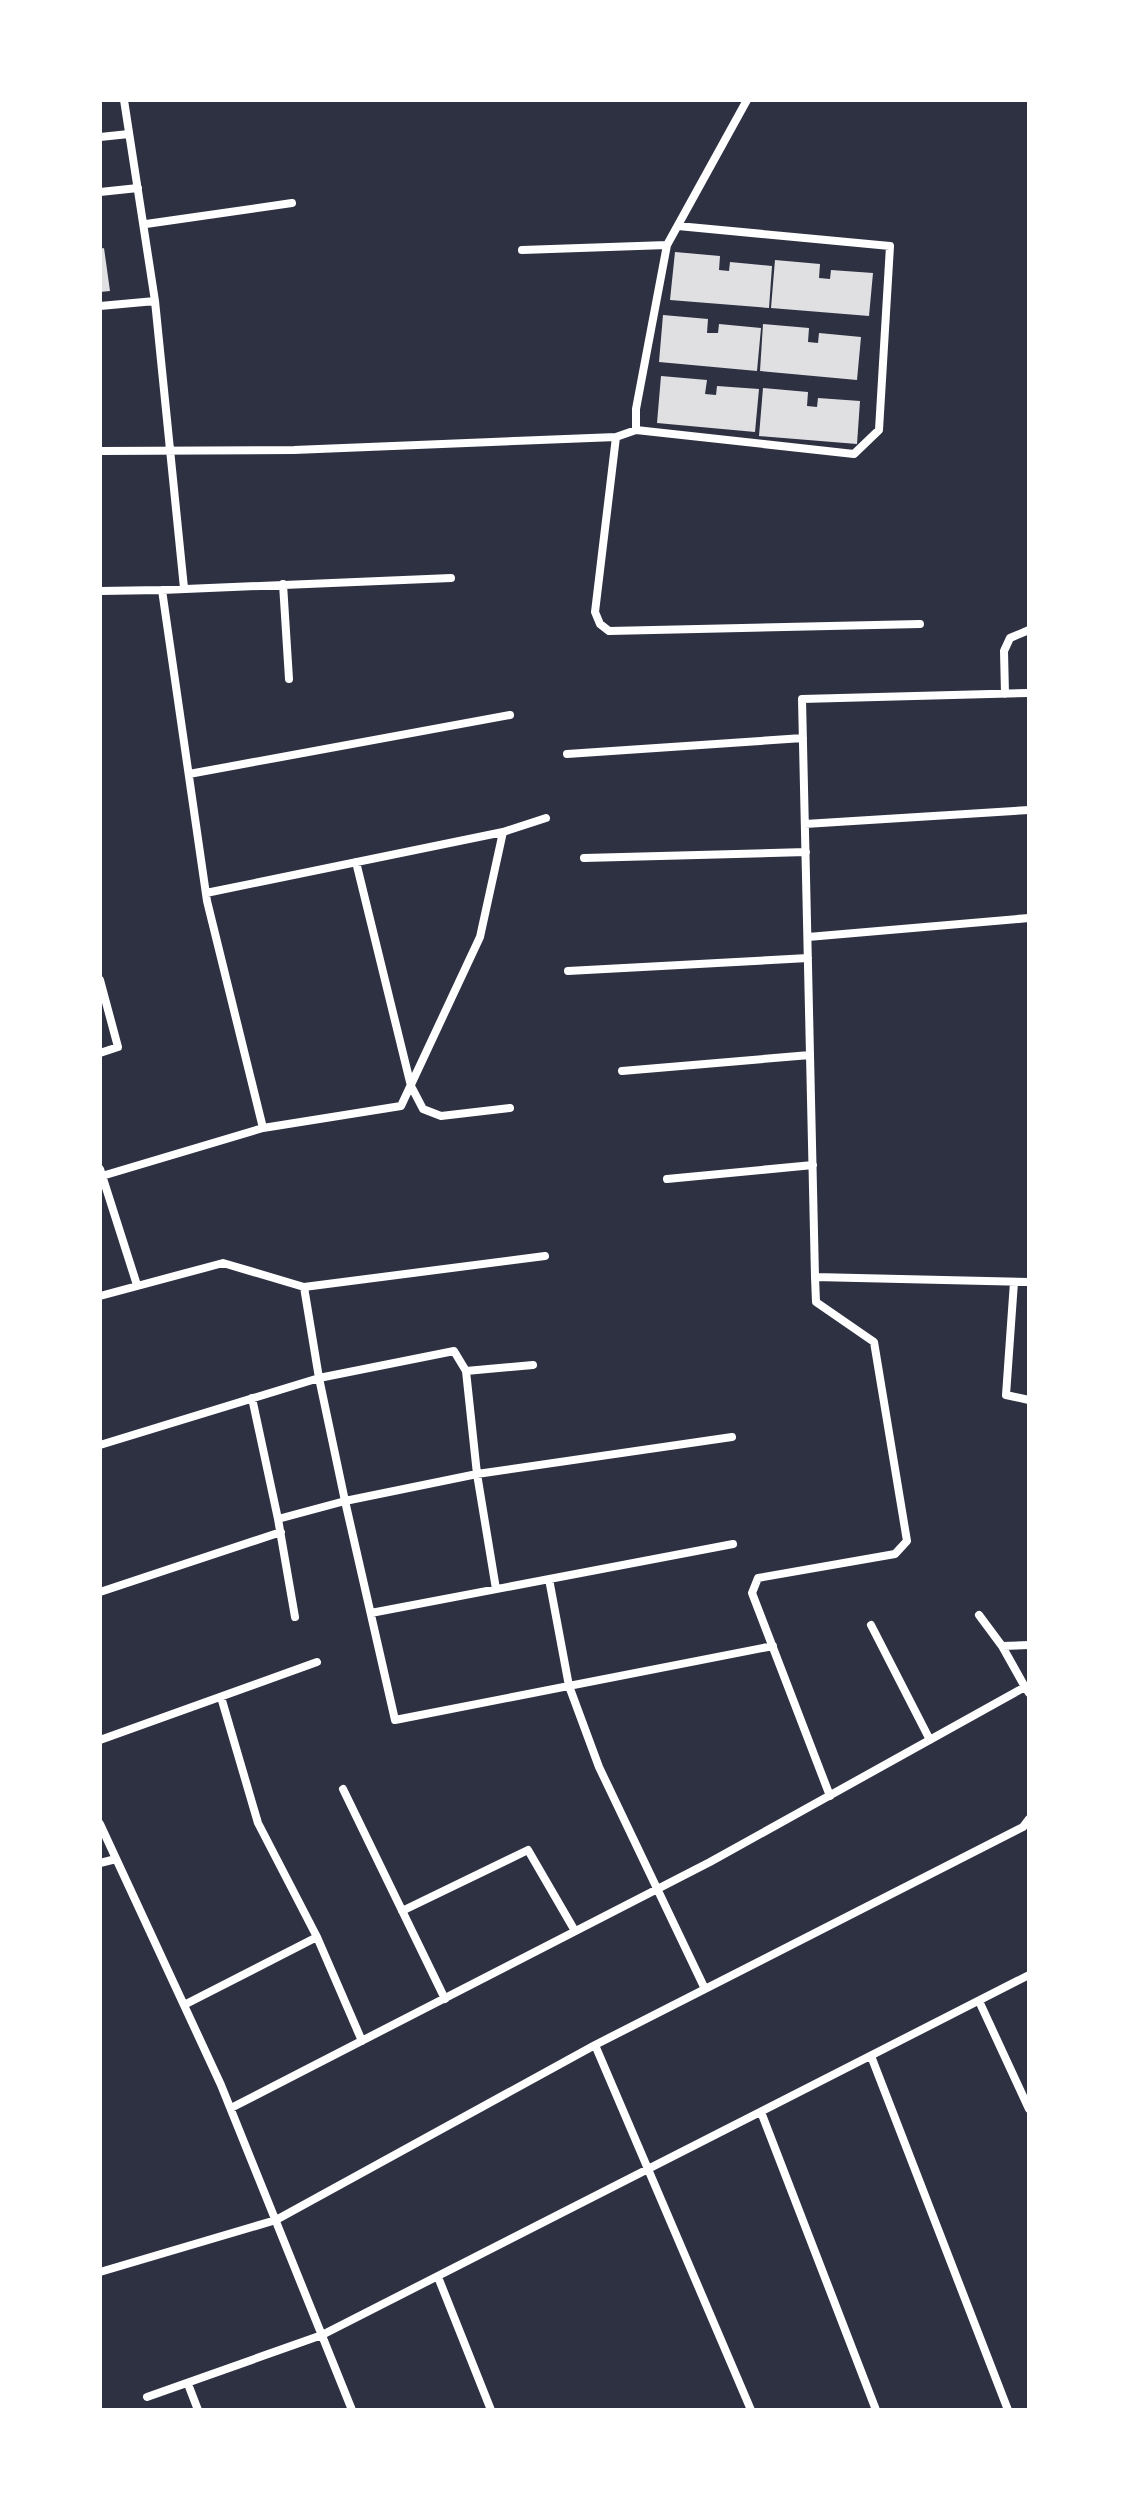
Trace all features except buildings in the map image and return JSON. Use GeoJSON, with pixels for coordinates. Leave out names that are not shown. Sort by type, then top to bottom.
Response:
{"type":"FeatureCollection","features":[{"type":"Feature","properties":{"kind":"street"},"geometry":{"type":"LineString","coordinates":[[124,100],[146,224],[173,451],[184,588]]}},
{"type":"Feature","properties":{"kind":"street"},"geometry":{"type":"LineString","coordinates":[[636,430],[636,409],[667,245],[747,100]]}},
{"type":"Feature","properties":{"kind":"street"},"geometry":{"type":"LineString","coordinates":[[100,137],[129,134]]}},
{"type":"Feature","properties":{"kind":"street"},"geometry":{"type":"LineString","coordinates":[[100,192],[138,188]]}},
{"type":"Feature","properties":{"kind":"street"},"geometry":{"type":"LineString","coordinates":[[146,224],[292,203]]}},
{"type":"Feature","properties":{"kind":"street"},"geometry":{"type":"LineString","coordinates":[[100,451],[616,437],[636,430],[854,454],[879,430],[890,246],[678,226]]}},
{"type":"Feature","properties":{"kind":"street"},"geometry":{"type":"LineString","coordinates":[[522,250],[667,245]]}},
{"type":"Feature","properties":{"kind":"street"},"geometry":{"type":"LineString","coordinates":[[100,306],[155,301]]}},
{"type":"Feature","properties":{"kind":"street"},"geometry":{"type":"LineString","coordinates":[[616,437],[595,612],[600,624],[609,631],[920,624]]}},
{"type":"Feature","properties":{"kind":"street"},"geometry":{"type":"LineString","coordinates":[[100,591],[451,578]]}},
{"type":"Feature","properties":{"kind":"street"},"geometry":{"type":"LineString","coordinates":[[283,584],[289,679]]}},
{"type":"Feature","properties":{"kind":"street"},"geometry":{"type":"LineString","coordinates":[[162,590],[206,893],[263,1128]]}},
{"type":"Feature","properties":{"kind":"street"},"geometry":{"type":"LineString","coordinates":[[1005,694],[1004,651],[1010,638],[1029,630]]}},
{"type":"Feature","properties":{"kind":"street"},"geometry":{"type":"LineString","coordinates":[[830,1796],[752,1593],[758,1578],[895,1554],[907,1541],[874,1342],[816,1302],[802,699],[1029,693]]}},
{"type":"Feature","properties":{"kind":"street"},"geometry":{"type":"LineString","coordinates":[[189,774],[510,715]]}},
{"type":"Feature","properties":{"kind":"street"},"geometry":{"type":"LineString","coordinates":[[567,754],[803,738]]}},
{"type":"Feature","properties":{"kind":"street"},"geometry":{"type":"LineString","coordinates":[[805,824],[1029,810]]}},
{"type":"Feature","properties":{"kind":"street"},"geometry":{"type":"LineString","coordinates":[[206,893],[503,832],[546,818]]}},
{"type":"Feature","properties":{"kind":"street"},"geometry":{"type":"LineString","coordinates":[[137,1285],[101,1173],[263,1128],[401,1106],[480,937],[503,832]]}},
{"type":"Feature","properties":{"kind":"street"},"geometry":{"type":"LineString","coordinates":[[584,858],[806,852]]}},
{"type":"Feature","properties":{"kind":"street"},"geometry":{"type":"LineString","coordinates":[[356,862],[411,1086],[423,1109],[441,1116],[510,1108]]}},
{"type":"Feature","properties":{"kind":"street"},"geometry":{"type":"LineString","coordinates":[[808,937],[1029,918]]}},
{"type":"Feature","properties":{"kind":"street"},"geometry":{"type":"LineString","coordinates":[[568,971],[808,958]]}},
{"type":"Feature","properties":{"kind":"street"},"geometry":{"type":"LineString","coordinates":[[100,980],[118,1047],[100,1053]]}},
{"type":"Feature","properties":{"kind":"street"},"geometry":{"type":"LineString","coordinates":[[622,1071],[810,1055]]}},
{"type":"Feature","properties":{"kind":"street"},"geometry":{"type":"LineString","coordinates":[[667,1179],[813,1165]]}},
{"type":"Feature","properties":{"kind":"street"},"geometry":{"type":"LineString","coordinates":[[100,1296],[223,1263],[304,1287],[545,1256]]}},
{"type":"Feature","properties":{"kind":"street"},"geometry":{"type":"LineString","coordinates":[[815,1277],[1029,1282]]}},
{"type":"Feature","properties":{"kind":"street"},"geometry":{"type":"LineString","coordinates":[[1014,1282],[1006,1395],[1029,1400]]}},
{"type":"Feature","properties":{"kind":"street"},"geometry":{"type":"LineString","coordinates":[[304,1287],[319,1378],[395,1720],[773,1646]]}},
{"type":"Feature","properties":{"kind":"street"},"geometry":{"type":"LineString","coordinates":[[100,1445],[319,1378],[454,1351],[466,1371],[477,1474],[496,1589]]}},
{"type":"Feature","properties":{"kind":"street"},"geometry":{"type":"LineString","coordinates":[[466,1371],[533,1365]]}},
{"type":"Feature","properties":{"kind":"street"},"geometry":{"type":"LineString","coordinates":[[252,1398],[281,1532],[295,1617]]}},
{"type":"Feature","properties":{"kind":"street"},"geometry":{"type":"LineString","coordinates":[[278,1519],[345,1501],[477,1474],[732,1437]]}},
{"type":"Feature","properties":{"kind":"street"},"geometry":{"type":"LineString","coordinates":[[100,1592],[281,1532]]}},
{"type":"Feature","properties":{"kind":"street"},"geometry":{"type":"LineString","coordinates":[[371,1613],[733,1544]]}},
{"type":"Feature","properties":{"kind":"street"},"geometry":{"type":"LineString","coordinates":[[549,1579],[569,1686],[599,1767],[705,1989]]}},
{"type":"Feature","properties":{"kind":"street"},"geometry":{"type":"LineString","coordinates":[[231,2108],[657,1888],[1027,1690],[1002,1646],[979,1615]]}},
{"type":"Feature","properties":{"kind":"street"},"geometry":{"type":"LineString","coordinates":[[871,1625],[930,1740]]}},
{"type":"Feature","properties":{"kind":"street"},"geometry":{"type":"LineString","coordinates":[[1002,1646],[1029,1645]]}},
{"type":"Feature","properties":{"kind":"street"},"geometry":{"type":"LineString","coordinates":[[100,1740],[317,1662]]}},
{"type":"Feature","properties":{"kind":"street"},"geometry":{"type":"LineString","coordinates":[[221,1697],[258,1823],[317,1937],[362,2041]]}},
{"type":"Feature","properties":{"kind":"street"},"geometry":{"type":"LineString","coordinates":[[343,1789],[445,1999]]}},
{"type":"Feature","properties":{"kind":"street"},"geometry":{"type":"LineString","coordinates":[[100,2272],[276,2220],[595,2045],[1023,1827],[1029,1819]]}},
{"type":"Feature","properties":{"kind":"street"},"geometry":{"type":"LineString","coordinates":[[100,1824],[231,2108],[352,2410]]}},
{"type":"Feature","properties":{"kind":"street"},"geometry":{"type":"LineString","coordinates":[[402,1911],[528,1850],[575,1931]]}},
{"type":"Feature","properties":{"kind":"street"},"geometry":{"type":"LineString","coordinates":[[100,1863],[116,1859]]}},
{"type":"Feature","properties":{"kind":"street"},"geometry":{"type":"LineString","coordinates":[[184,2005],[317,1937]]}},
{"type":"Feature","properties":{"kind":"street"},"geometry":{"type":"LineString","coordinates":[[147,2397],[322,2335],[1029,1975]]}},
{"type":"Feature","properties":{"kind":"street"},"geometry":{"type":"LineString","coordinates":[[979,2001],[1029,2109]]}},
{"type":"Feature","properties":{"kind":"street"},"geometry":{"type":"LineString","coordinates":[[595,2045],[751,2410]]}},
{"type":"Feature","properties":{"kind":"street"},"geometry":{"type":"LineString","coordinates":[[871,2056],[1008,2410]]}},
{"type":"Feature","properties":{"kind":"street"},"geometry":{"type":"LineString","coordinates":[[761,2112],[876,2410]]}},
{"type":"Feature","properties":{"kind":"street"},"geometry":{"type":"LineString","coordinates":[[438,2277],[491,2410]]}},
{"type":"Feature","properties":{"kind":"street"},"geometry":{"type":"LineString","coordinates":[[188,2384],[198,2410]]}}]}
